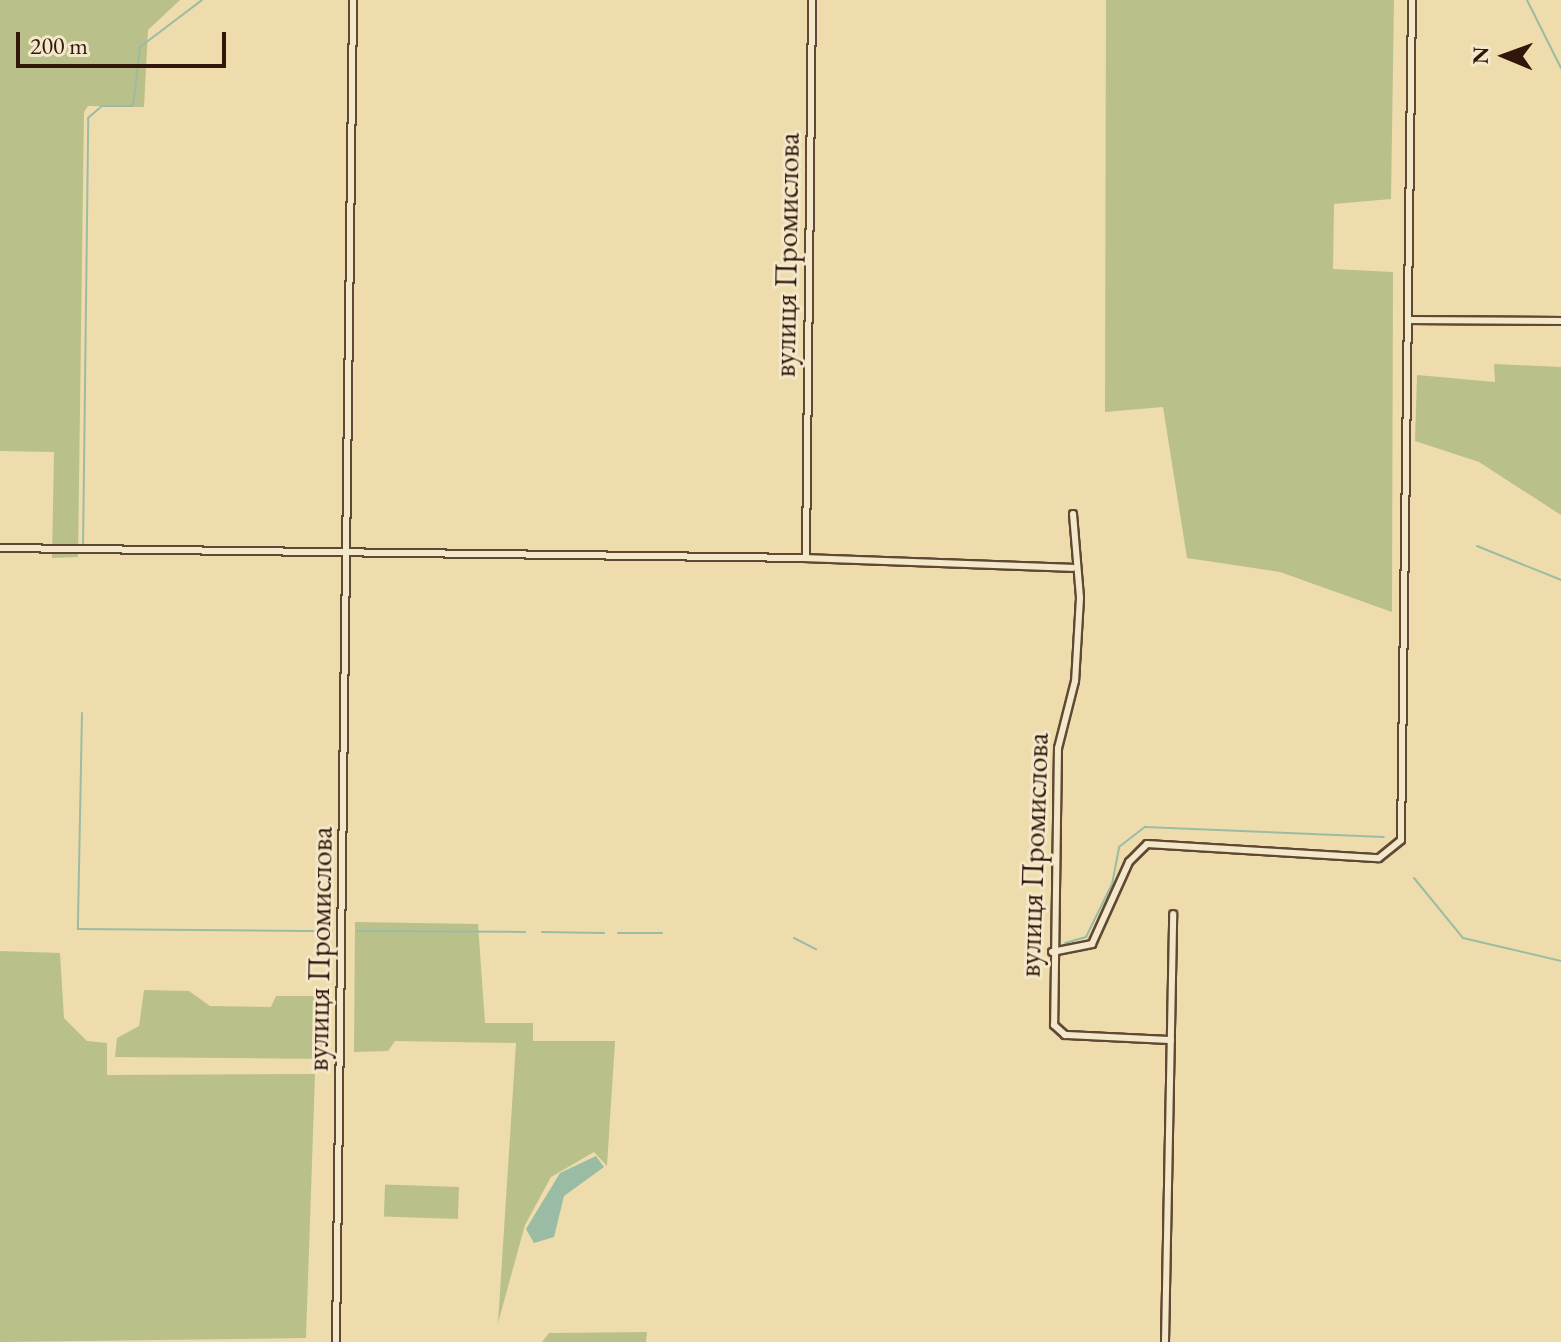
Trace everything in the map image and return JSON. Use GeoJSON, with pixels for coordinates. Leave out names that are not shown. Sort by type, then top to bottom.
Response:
{"type":"FeatureCollection","features":[{"type":"Feature","properties":{"kind":"street","name":"вулиця Промислова"},"geometry":{"type":"LineString","coordinates":[[336,1342],[353,0]]}},
{"type":"Feature","properties":{"kind":"street","name":"вулиця Промислова"},"geometry":{"type":"LineString","coordinates":[[806,558],[812,0]]}},
{"type":"Feature","properties":{"kind":"street"},"geometry":{"type":"LineString","coordinates":[[1052,952],[1088,949],[1129,862],[1147,844],[1379,858],[1401,840],[1412,0]]}},
{"type":"Feature","properties":{"kind":"street"},"geometry":{"type":"LineString","coordinates":[[1410,320],[1561,321]]}},
{"type":"Feature","properties":{"kind":"street","name":"вулиця Промислова"},"geometry":{"type":"LineString","coordinates":[[1073,514],[1073,568],[1080,598],[1076,678],[1060,719],[1052,952],[1059,1033],[1171,1040]]}},
{"type":"Feature","properties":{"kind":"street"},"geometry":{"type":"LineString","coordinates":[[0,548],[346,556],[806,558],[1073,568]]}},
{"type":"Feature","properties":{"kind":"street"},"geometry":{"type":"LineString","coordinates":[[1165,1342],[1173,914]]}},
{"type":"Feature","properties":{"kind":"shaded area"},"geometry":{"type":"Polygon","coordinates":[[[0,0],[180,0],[148,30],[144,107],[88,106],[84,112],[78,557],[52,558],[54,452],[0,451],[0,0]]]}},
{"type":"Feature","properties":{"kind":"shaded area"},"geometry":{"type":"Polygon","coordinates":[[[1106,0],[1394,0],[1391,199],[1334,204],[1333,269],[1393,272],[1392,612],[1280,572],[1187,558],[1163,407],[1105,412],[1106,0]]]}},
{"type":"Feature","properties":{"kind":"shaded area"},"geometry":{"type":"Polygon","coordinates":[[[1494,364],[1561,367],[1561,515],[1479,462],[1415,441],[1417,375],[1495,382],[1494,364]]]}},
{"type":"Feature","properties":{"kind":"shaded area"},"geometry":{"type":"Polygon","coordinates":[[[355,922],[478,924],[485,1023],[533,1023],[533,1041],[615,1041],[607,1166],[594,1152],[551,1177],[525,1225],[498,1323],[516,1043],[395,1041],[388,1051],[354,1052],[355,922]]]}},
{"type":"Feature","properties":{"kind":"shaded area"},"geometry":{"type":"Polygon","coordinates":[[[0,951],[60,953],[64,1018],[87,1041],[107,1043],[107,1075],[315,1074],[306,1338],[0,1342],[0,951]]]}},
{"type":"Feature","properties":{"kind":"shaded area"},"geometry":{"type":"Polygon","coordinates":[[[144,990],[189,991],[210,1006],[271,1007],[276,996],[321,996],[329,999],[327,1059],[115,1057],[117,1038],[139,1026],[144,990]]]}},
{"type":"Feature","properties":{"kind":"shaded area"},"geometry":{"type":"Polygon","coordinates":[[[596,1156],[604,1167],[564,1196],[554,1237],[534,1243],[526,1229],[560,1173],[596,1156]]]}},
{"type":"Feature","properties":{"kind":"shaded area"},"geometry":{"type":"Polygon","coordinates":[[[385,1184],[459,1187],[458,1219],[384,1216],[385,1184]]]}},
{"type":"Feature","properties":{"kind":"shaded area"},"geometry":{"type":"Polygon","coordinates":[[[647,1332],[646,1342],[542,1342],[549,1333],[647,1332]]]}},
{"type":"Feature","properties":{"kind":"waterway"},"geometry":{"type":"LineString","coordinates":[[83,549],[88,118],[102,106],[133,106],[140,47],[202,0]]}},
{"type":"Feature","properties":{"kind":"waterway"},"geometry":{"type":"LineString","coordinates":[[1527,0],[1561,68]]}},
{"type":"Feature","properties":{"kind":"waterway"},"geometry":{"type":"LineString","coordinates":[[1477,546],[1561,580]]}},
{"type":"Feature","properties":{"kind":"waterway"},"geometry":{"type":"LineString","coordinates":[[82,713],[78,929],[332,931]]}},
{"type":"Feature","properties":{"kind":"waterway"},"geometry":{"type":"LineString","coordinates":[[1065,943],[1086,937],[1112,884],[1119,847],[1145,827],[1384,837]]}},
{"type":"Feature","properties":{"kind":"waterway"},"geometry":{"type":"LineString","coordinates":[[1414,878],[1463,938],[1561,961]]}},
{"type":"Feature","properties":{"kind":"waterway"},"geometry":{"type":"LineString","coordinates":[[357,931],[525,932]]}},
{"type":"Feature","properties":{"kind":"waterway"},"geometry":{"type":"LineString","coordinates":[[542,932],[604,933]]}},
{"type":"Feature","properties":{"kind":"waterway"},"geometry":{"type":"LineString","coordinates":[[618,933],[662,933]]}},
{"type":"Feature","properties":{"kind":"waterway"},"geometry":{"type":"LineString","coordinates":[[794,938],[816,949]]}}]}
